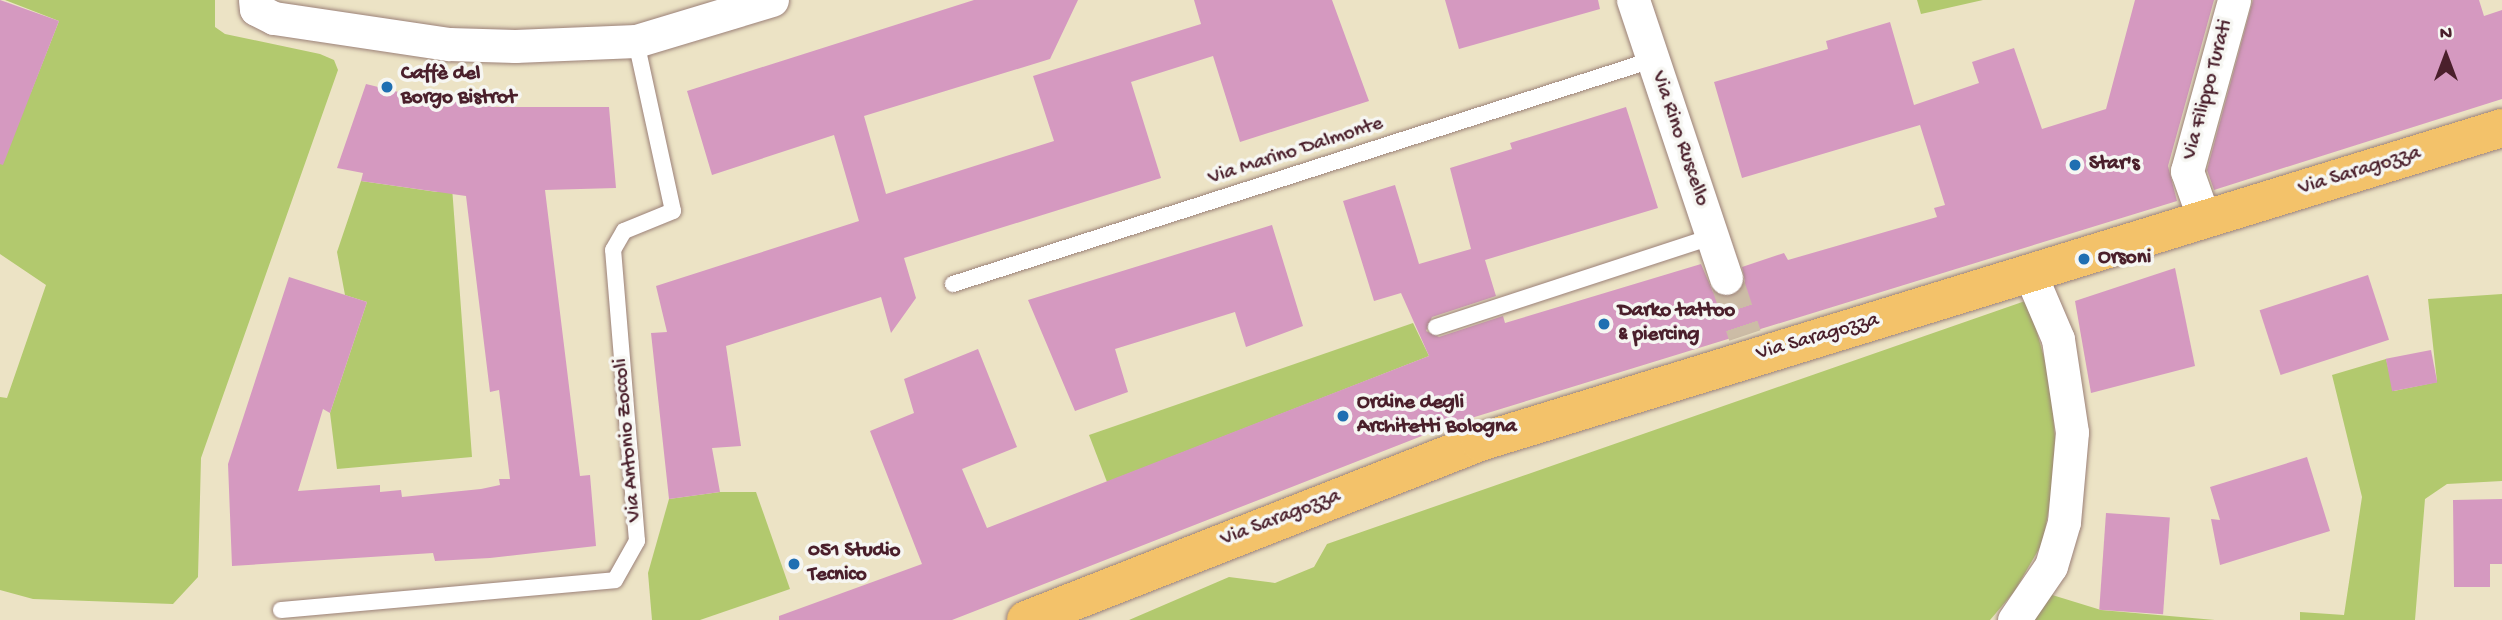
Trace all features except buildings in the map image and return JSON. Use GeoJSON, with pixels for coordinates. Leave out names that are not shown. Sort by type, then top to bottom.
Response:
{"type":"FeatureCollection","features":[{"type":"Feature","properties":{"kind":"main road","name":"Via Saragozza"},"geometry":{"type":"LineString","coordinates":[[1026,620],[1480,442],[1749,346],[2031,276],[2204,219],[2502,128]]}},
{"type":"Feature","properties":{"kind":"street"},"geometry":{"type":"LineString","coordinates":[[255,0],[256,9],[274,18],[449,44],[585,45],[636,41],[772,0]]}},
{"type":"Feature","properties":{"kind":"street","name":"Via Rino Ruscello"},"geometry":{"type":"LineString","coordinates":[[1633,0],[1726,278]]}},
{"type":"Feature","properties":{"kind":"street","name":"Via Filippo Turati"},"geometry":{"type":"LineString","coordinates":[[2204,219],[2188,171],[2234,0]]}},
{"type":"Feature","properties":{"kind":"street"},"geometry":{"type":"LineString","coordinates":[[2014,620],[2050,566],[2063,522],[2073,432],[2058,339],[2031,276]]}},
{"type":"Feature","properties":{"kind":"lane","name":"Via Antonio Zoccoli"},"geometry":{"type":"LineString","coordinates":[[281,610],[615,580],[637,541],[613,250],[624,231],[673,211],[636,41]]}},
{"type":"Feature","properties":{"kind":"lane","name":"Via Marino Dalmonte"},"geometry":{"type":"LineString","coordinates":[[953,284],[1652,60]]}},
{"type":"Feature","properties":{"kind":"lane"},"geometry":{"type":"LineString","coordinates":[[1436,327],[1712,237]]}},
{"type":"Feature","properties":{"kind":"green space"},"geometry":{"type":"Polygon","coordinates":[[[5,0],[215,0],[215,27],[225,34],[320,54],[334,60],[338,70],[201,458],[198,577],[173,604],[33,599],[0,590],[0,397],[7,398],[46,285],[0,254],[0,148],[31,92],[59,21],[5,0]]]}},
{"type":"Feature","properties":{"kind":"green space"},"geometry":{"type":"Polygon","coordinates":[[[1917,0],[1983,0],[1921,14],[1917,0]]]}},
{"type":"Feature","properties":{"kind":"green space"},"geometry":{"type":"Polygon","coordinates":[[[361,181],[437,192],[452,187],[472,457],[337,469],[330,413],[367,302],[345,295],[337,252],[361,181]]]}},
{"type":"Feature","properties":{"kind":"green space"},"geometry":{"type":"Polygon","coordinates":[[[2502,294],[2502,481],[2447,484],[2425,499],[2415,620],[2300,620],[2300,612],[2344,615],[2362,497],[2332,375],[2386,359],[2394,391],[2437,382],[2428,299],[2502,294]]]}},
{"type":"Feature","properties":{"kind":"green space"},"geometry":{"type":"Polygon","coordinates":[[[2028,300],[2050,379],[2055,438],[2051,496],[2043,542],[2014,592],[1990,620],[1129,620],[1229,577],[1275,583],[1314,567],[1327,544],[2028,300]]]}},
{"type":"Feature","properties":{"kind":"green space"},"geometry":{"type":"Polygon","coordinates":[[[1413,323],[1429,356],[1107,482],[1089,435],[1413,323]]]}},
{"type":"Feature","properties":{"kind":"green space"},"geometry":{"type":"Polygon","coordinates":[[[720,492],[756,492],[790,589],[700,620],[652,620],[648,573],[669,499],[720,492]]]}},
{"type":"Feature","properties":{"kind":"green space"},"geometry":{"type":"Polygon","coordinates":[[[2049,594],[2101,610],[2215,620],[2033,620],[2049,594]]]}},
{"type":"Feature","properties":{"kind":"tunnel"},"geometry":{"type":"LineString","coordinates":[[1726,278],[1745,335]]}},
{"type":"Feature","properties":{"kind":"place","name":"Caffè del Borgo Bistrot"},"geometry":{"type":"Point","coordinates":[387,87]}},
{"type":"Feature","properties":{"kind":"place","name":"Star's"},"geometry":{"type":"Point","coordinates":[2075,165]}},
{"type":"Feature","properties":{"kind":"place","name":"Orsoni"},"geometry":{"type":"Point","coordinates":[2084,259]}},
{"type":"Feature","properties":{"kind":"place","name":"Darko tattoo & piercing"},"geometry":{"type":"Point","coordinates":[1604,324]}},
{"type":"Feature","properties":{"kind":"place","name":"Ordine degli Architetti Bologna"},"geometry":{"type":"Point","coordinates":[1343,416]}},
{"type":"Feature","properties":{"kind":"place","name":"051 Studio Tecnico"},"geometry":{"type":"Point","coordinates":[794,564]}}]}
